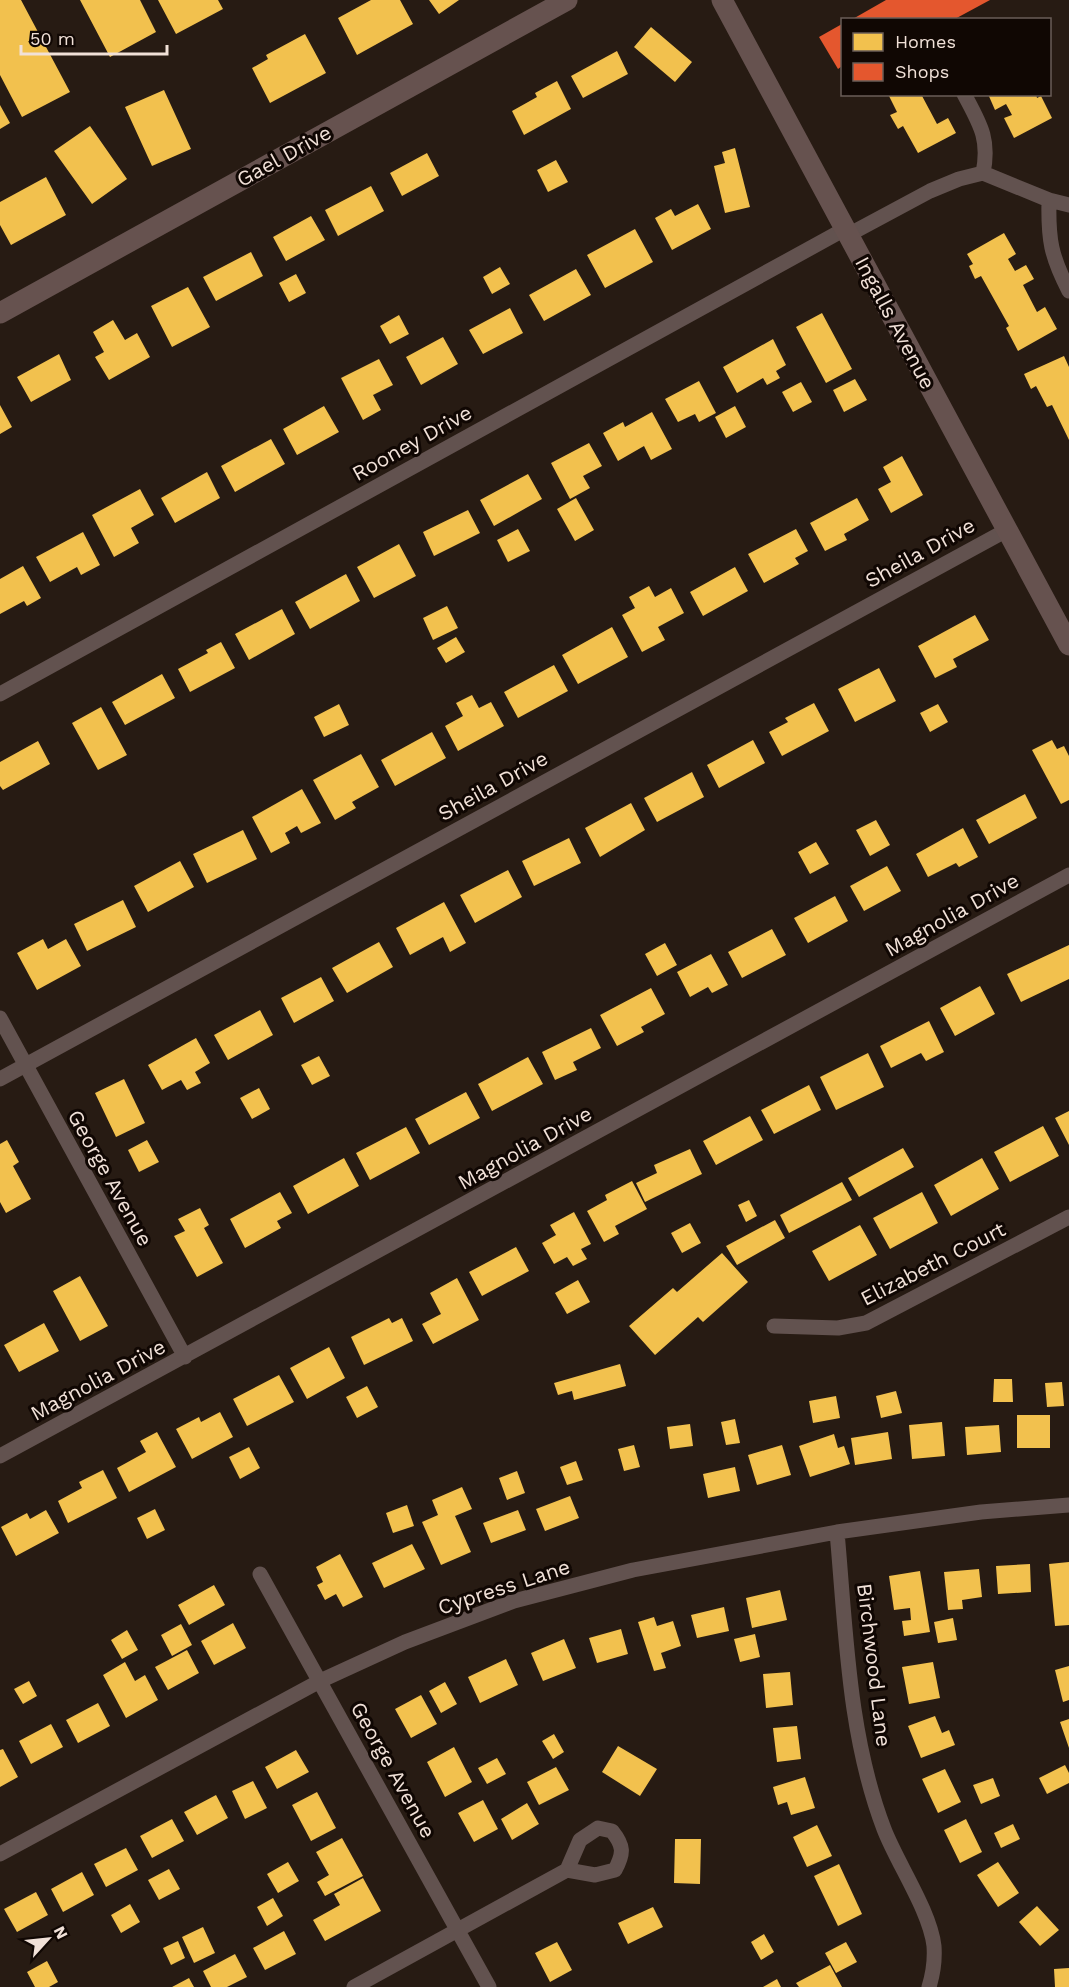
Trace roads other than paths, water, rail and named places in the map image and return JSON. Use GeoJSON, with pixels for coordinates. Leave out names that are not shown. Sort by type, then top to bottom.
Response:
{"type":"FeatureCollection","features":[{"type":"Feature","properties":{"kind":"street","name":"Gael Drive"},"geometry":{"type":"LineString","coordinates":[[0,313],[567,0]]}},
{"type":"Feature","properties":{"kind":"street","name":"Ingalls Avenue"},"geometry":{"type":"LineString","coordinates":[[722,0],[1069,645]]}},
{"type":"Feature","properties":{"kind":"street"},"geometry":{"type":"LineString","coordinates":[[965,96],[983,129],[988,152],[983,173],[1049,200],[1069,205]]}},
{"type":"Feature","properties":{"kind":"street","name":"Rooney Drive"},"geometry":{"type":"LineString","coordinates":[[0,694],[847,232],[930,191],[959,179],[983,173]]}},
{"type":"Feature","properties":{"kind":"street"},"geometry":{"type":"LineString","coordinates":[[1049,200],[1048,238],[1057,267],[1069,291]]}},
{"type":"Feature","properties":{"kind":"street","name":"Sheila Drive"},"geometry":{"type":"LineString","coordinates":[[0,1079],[1007,530]]}},
{"type":"Feature","properties":{"kind":"street","name":"Magnolia Drive"},"geometry":{"type":"LineString","coordinates":[[0,1456],[1069,875]]}},
{"type":"Feature","properties":{"kind":"street","name":"George Avenue"},"geometry":{"type":"LineString","coordinates":[[0,1018],[185,1357]]}},
{"type":"Feature","properties":{"kind":"street","name":"Elizabeth Court"},"geometry":{"type":"LineString","coordinates":[[774,1326],[838,1328],[866,1323],[1069,1217]]}},
{"type":"Feature","properties":{"kind":"street","name":"Cypress Lane"},"geometry":{"type":"LineString","coordinates":[[0,1854],[320,1681],[405,1642],[514,1601],[633,1570],[837,1532],[981,1512],[1069,1505]]}},
{"type":"Feature","properties":{"kind":"street","name":"Birchwood Lane"},"geometry":{"type":"LineString","coordinates":[[837,1532],[853,1704],[867,1774],[884,1828],[925,1919],[934,1945],[933,1971],[929,1987]]}},
{"type":"Feature","properties":{"kind":"street","name":"George Avenue"},"geometry":{"type":"LineString","coordinates":[[260,1574],[489,1987]]}},
{"type":"Feature","properties":{"kind":"street"},"geometry":{"type":"LineString","coordinates":[[354,1987],[567,1870]]}}]}
